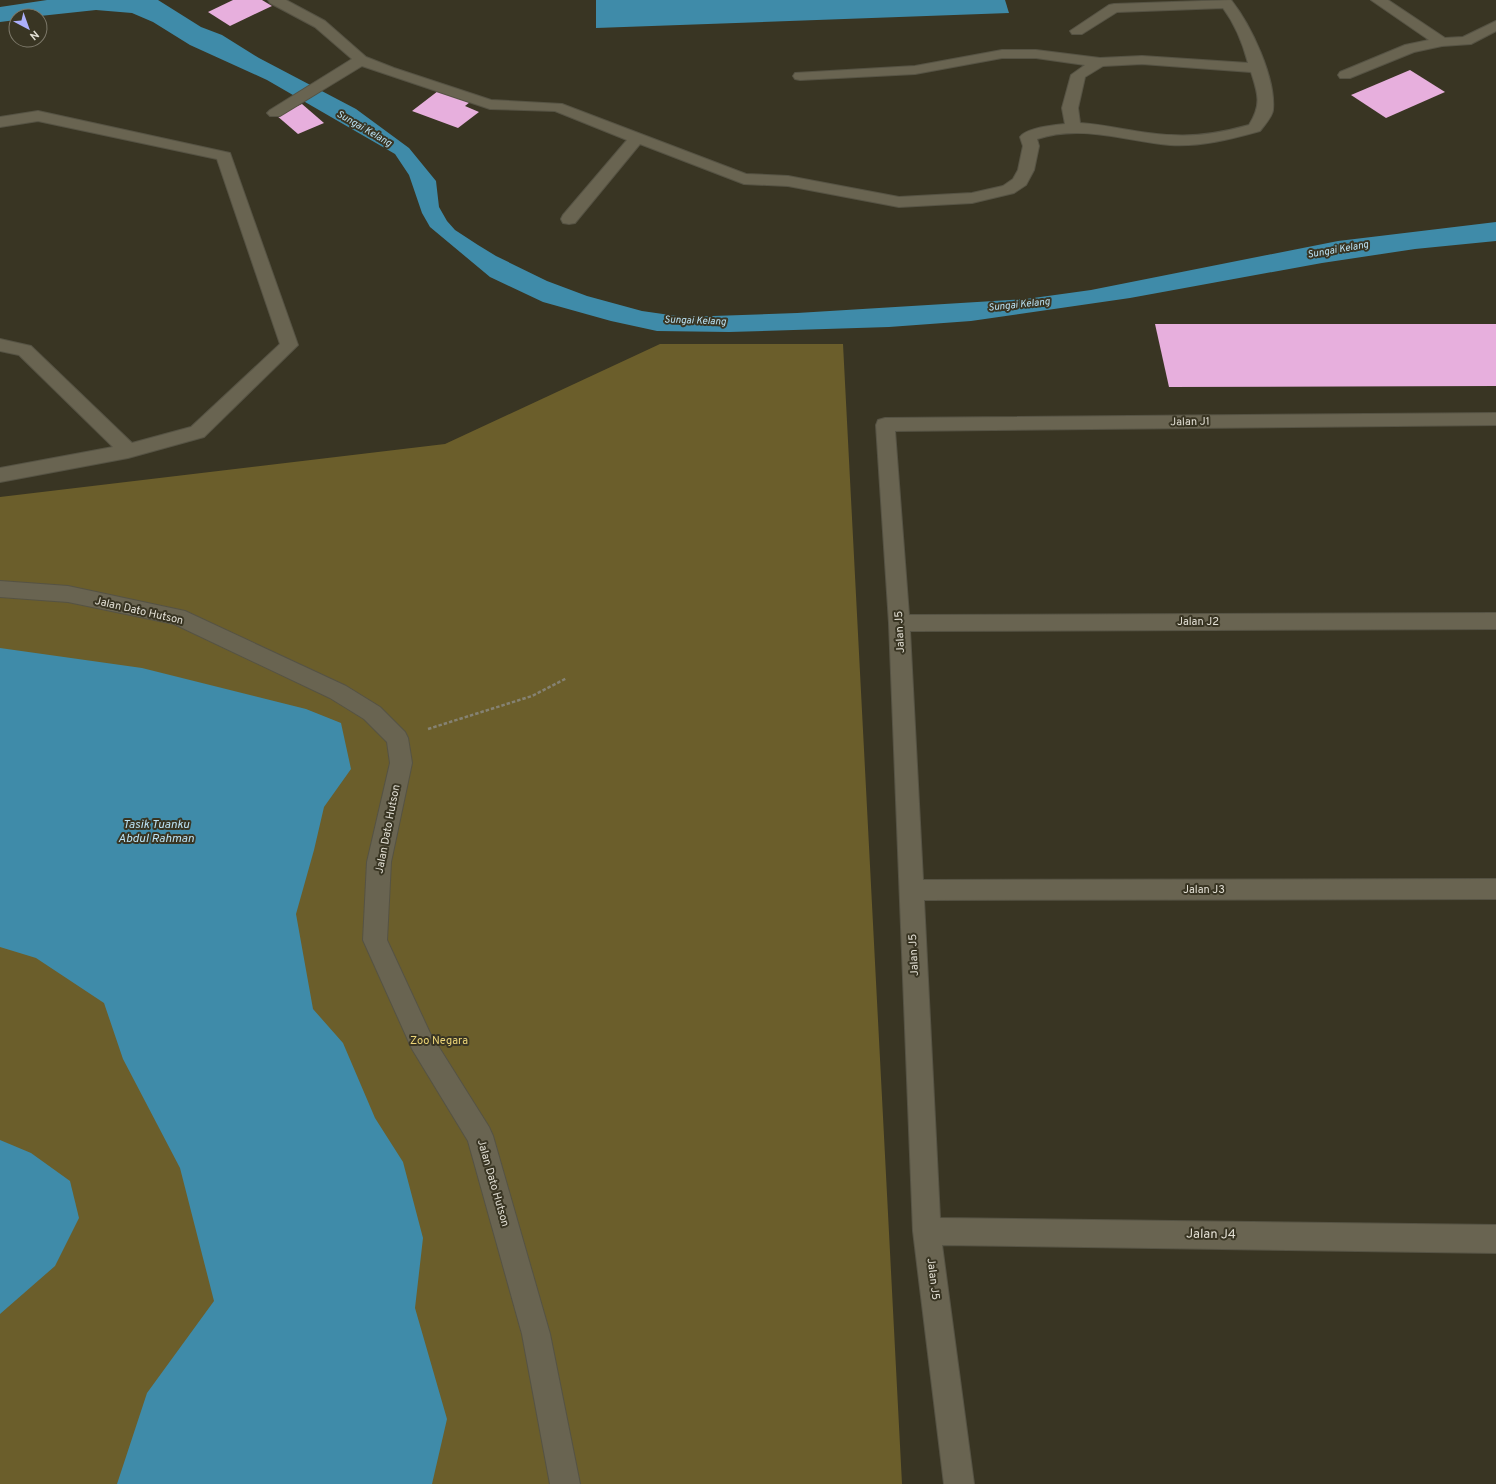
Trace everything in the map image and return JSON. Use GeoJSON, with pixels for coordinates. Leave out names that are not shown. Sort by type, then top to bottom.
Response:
{"type":"FeatureCollection","features":[{"type":"Feature","properties":{"kind":"street"},"geometry":{"type":"LineString","coordinates":[[1378,0],[1442,42]]}},
{"type":"Feature","properties":{"kind":"street"},"geometry":{"type":"LineString","coordinates":[[286,2],[320,24],[361,60],[425,84],[490,104],[557,106],[744,179],[788,181],[899,202],[972,198],[1008,190],[1020,182],[1026,170],[1031,146],[1028,137],[1043,131],[1073,127],[1123,132],[1170,140],[1217,138],[1255,128],[1265,112],[1265,93],[1258,68],[1237,17],[1225,2],[1114,8],[1077,31]]}},
{"type":"Feature","properties":{"kind":"street"},"geometry":{"type":"LineString","coordinates":[[1345,75],[1410,48],[1442,42],[1466,41],[1496,25]]}},
{"type":"Feature","properties":{"kind":"street"},"geometry":{"type":"LineString","coordinates":[[800,76],[915,70],[1002,54],[1036,54],[1100,62],[1142,60],[1170,61],[1258,68]]}},
{"type":"Feature","properties":{"kind":"street"},"geometry":{"type":"LineString","coordinates":[[274,113],[361,60]]}},
{"type":"Feature","properties":{"kind":"street"},"geometry":{"type":"LineString","coordinates":[[1073,127],[1070,108],[1078,75],[1100,62]]}},
{"type":"Feature","properties":{"kind":"street"},"geometry":{"type":"LineString","coordinates":[[0,122],[38,116],[224,156],[289,345],[197,432],[128,451],[0,475]]}},
{"type":"Feature","properties":{"kind":"street"},"geometry":{"type":"LineString","coordinates":[[569,219],[637,138]]}},
{"type":"Feature","properties":{"kind":"street"},"geometry":{"type":"LineString","coordinates":[[0,345],[25,350],[128,451]]}},
{"type":"Feature","properties":{"kind":"street","name":"Jalan J1"},"geometry":{"type":"LineString","coordinates":[[885,425],[1496,419]]}},
{"type":"Feature","properties":{"kind":"street","name":"Jalan J5"},"geometry":{"type":"LineString","coordinates":[[885,425],[900,623],[927,1231],[959,1484]]}},
{"type":"Feature","properties":{"kind":"street","name":"Jalan Dato Hutson"},"geometry":{"type":"LineString","coordinates":[[0,589],[68,594],[178,617],[338,692],[372,713],[397,738],[401,763],[379,862],[375,940],[421,1041],[480,1136],[536,1334],[565,1484]]}},
{"type":"Feature","properties":{"kind":"street","name":"Jalan J2"},"geometry":{"type":"LineString","coordinates":[[900,623],[1496,621]]}},
{"type":"Feature","properties":{"kind":"street","name":"Jalan J3"},"geometry":{"type":"LineString","coordinates":[[911,890],[1496,889]]}},
{"type":"Feature","properties":{"kind":"street","name":"Jalan J4"},"geometry":{"type":"LineString","coordinates":[[927,1231],[1496,1239]]}},
{"type":"Feature","properties":{"kind":"path"},"geometry":{"type":"LineString","coordinates":[[397,738],[532,696],[567,678]]}},
{"type":"Feature","properties":{"kind":"green space","name":"Zoo Negara"},"geometry":{"type":"Polygon","coordinates":[[[660,344],[843,344],[902,1484],[0,1484],[0,497],[445,444],[660,344]]]}},
{"type":"Feature","properties":{"kind":"water","name":"Sungai Kelang"},"geometry":{"type":"Polygon","coordinates":[[[47,0],[158,0],[201,27],[222,35],[259,58],[356,109],[409,148],[436,181],[439,207],[447,221],[455,230],[478,245],[496,256],[547,281],[587,296],[642,311],[684,317],[797,313],[1026,299],[1091,290],[1338,241],[1496,222],[1496,241],[1415,249],[1322,263],[1130,298],[971,321],[889,327],[729,332],[657,331],[611,321],[543,302],[490,277],[430,227],[422,213],[409,175],[395,154],[267,80],[190,45],[153,22],[132,13],[96,10],[48,15],[48,8],[8,8],[8,21],[0,22],[0,7],[47,0]]]}},
{"type":"Feature","properties":{"kind":"water"},"geometry":{"type":"Polygon","coordinates":[[[596,0],[1005,0],[1009,13],[596,28],[596,0]]]}},
{"type":"Feature","properties":{"kind":"water","name":"Tasik Tuanku Abdul Rahman"},"geometry":{"type":"Polygon","coordinates":[[[0,648],[142,668],[306,709],[341,723],[351,769],[324,807],[314,850],[296,914],[313,1009],[343,1043],[375,1118],[403,1162],[423,1238],[415,1308],[447,1419],[432,1484],[117,1484],[147,1393],[214,1301],[180,1168],[123,1059],[104,1003],[36,958],[0,947],[0,648]]]}},
{"type":"Feature","properties":{"kind":"water"},"geometry":{"type":"Polygon","coordinates":[[[0,1140],[31,1153],[70,1181],[79,1218],[55,1266],[0,1314],[0,1140]]]}},
{"type":"Feature","properties":{"kind":"building"},"geometry":{"type":"Polygon","coordinates":[[[233,0],[262,0],[272,6],[230,26],[208,12],[233,0]]]}},
{"type":"Feature","properties":{"kind":"building"},"geometry":{"type":"Polygon","coordinates":[[[1410,70],[1445,92],[1386,118],[1351,95],[1410,70]]]}},
{"type":"Feature","properties":{"kind":"building"},"geometry":{"type":"Polygon","coordinates":[[[438,91],[470,102],[465,106],[479,112],[458,128],[412,111],[438,91]]]}},
{"type":"Feature","properties":{"kind":"building"},"geometry":{"type":"Polygon","coordinates":[[[302,104],[324,123],[298,134],[276,115],[302,104]]]}},
{"type":"Feature","properties":{"kind":"building"},"geometry":{"type":"Polygon","coordinates":[[[1155,324],[1496,324],[1496,386],[1169,387],[1155,324]]]}}]}
